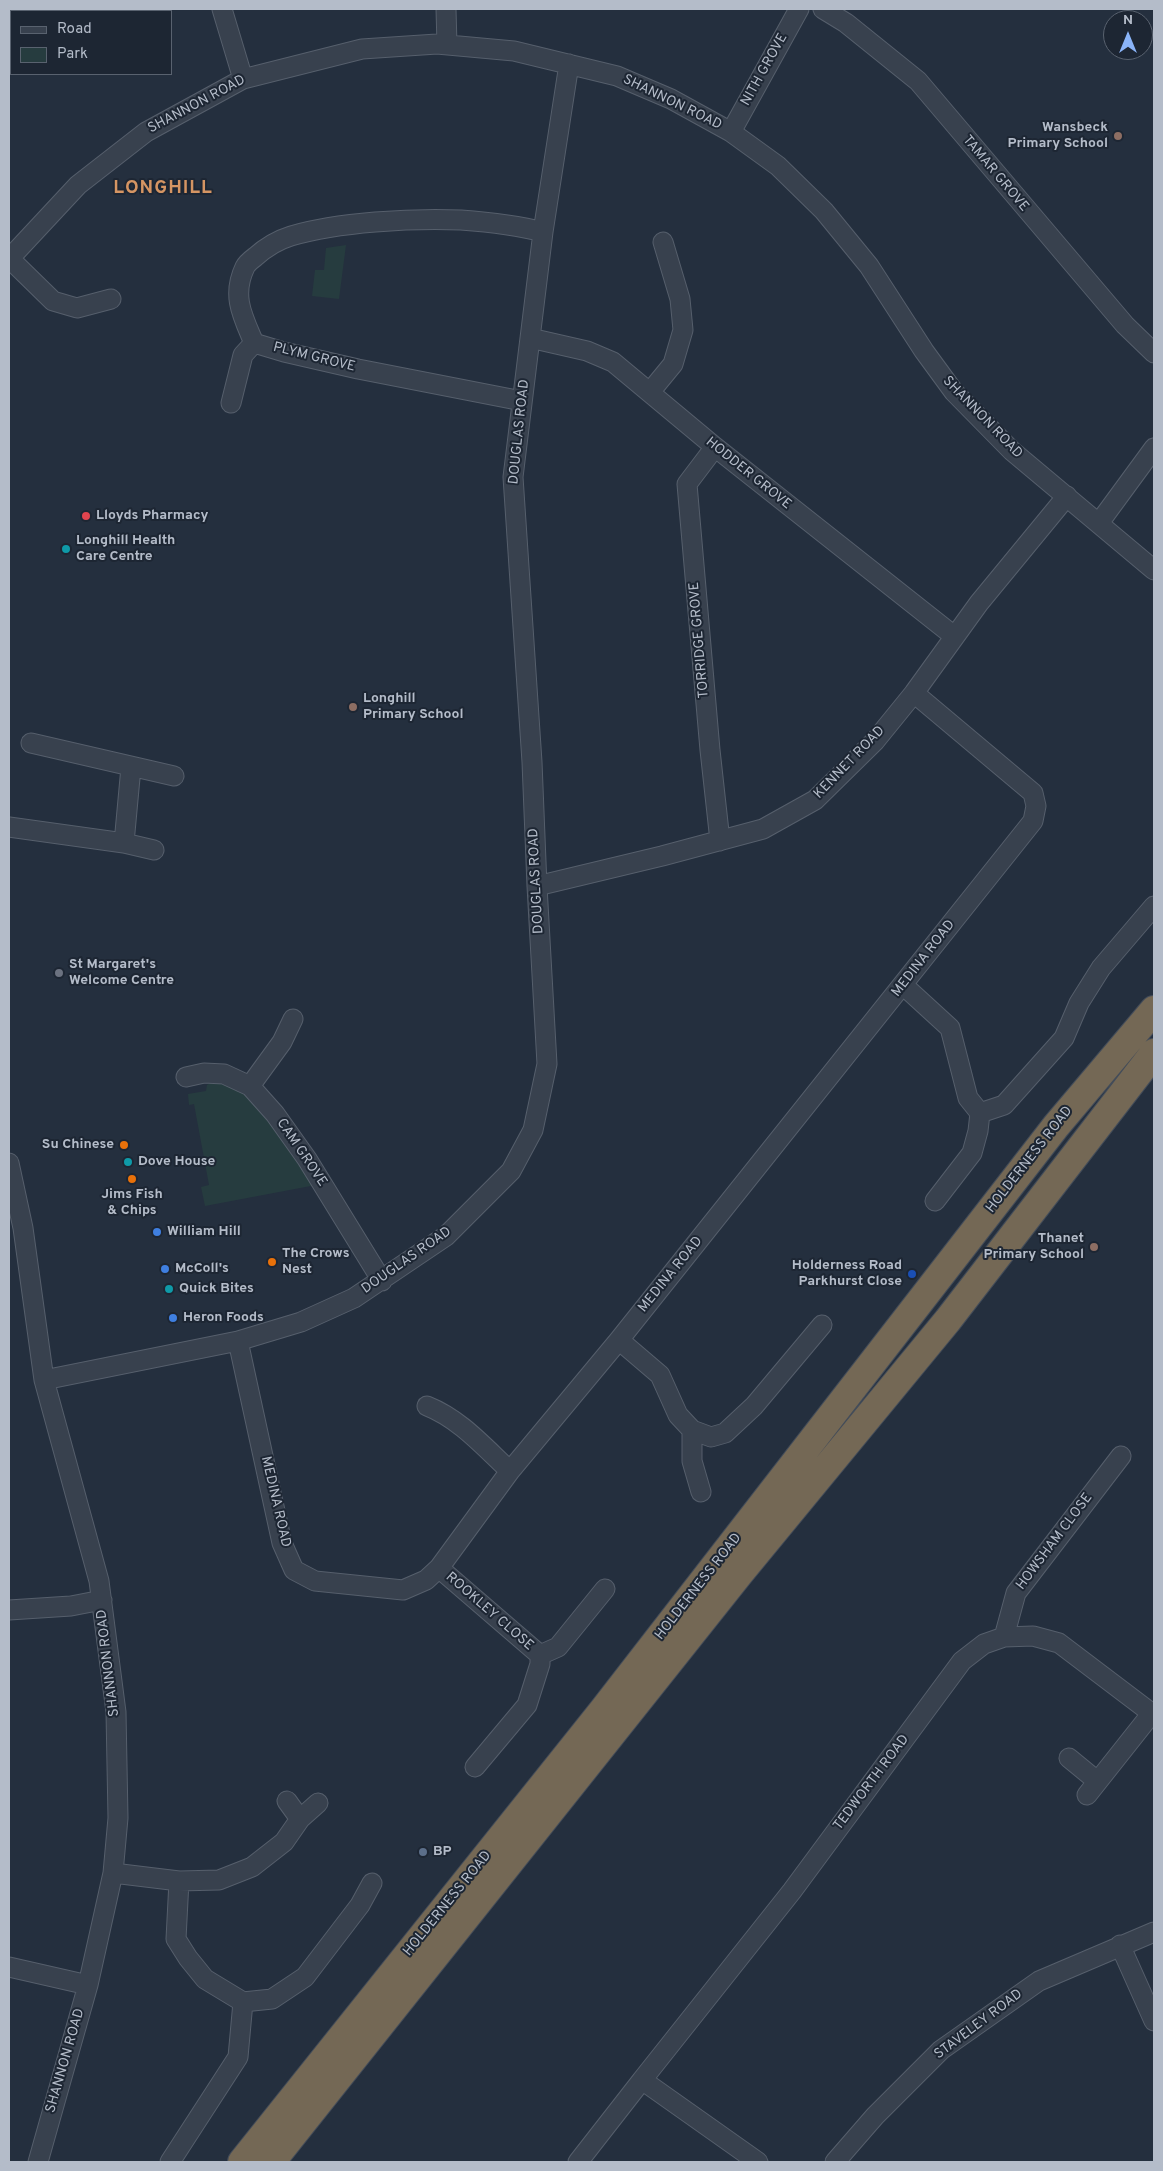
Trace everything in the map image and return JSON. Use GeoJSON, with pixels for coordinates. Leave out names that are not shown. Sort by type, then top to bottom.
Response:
{"type":"FeatureCollection","features":[{"type":"Feature","properties":{"kind":"highway","name":"HOLDERNESS ROAD"},"geometry":{"type":"LineString","coordinates":[[242,2162],[604,1709],[1056,1126],[1154,1010]]}},
{"type":"Feature","properties":{"kind":"highway","name":"HOLDERNESS ROAD"},"geometry":{"type":"LineString","coordinates":[[271,2162],[739,1574],[948,1320],[1154,1053]]}},
{"type":"Feature","properties":{"kind":"street"},"geometry":{"type":"LineString","coordinates":[[222,9],[244,79]]}},
{"type":"Feature","properties":{"kind":"street"},"geometry":{"type":"LineString","coordinates":[[446,9],[447,45]]}},
{"type":"Feature","properties":{"kind":"street","name":"NITH GROVE"},"geometry":{"type":"LineString","coordinates":[[731,132],[799,9]]}},
{"type":"Feature","properties":{"kind":"street","name":"TAMAR GROVE"},"geometry":{"type":"LineString","coordinates":[[823,9],[846,23],[918,82],[1113,311],[1154,353]]}},
{"type":"Feature","properties":{"kind":"street","name":"SHANNON ROAD"},"geometry":{"type":"LineString","coordinates":[[12,249],[78,185],[146,132],[244,79],[362,49],[447,45],[514,51],[626,80],[671,99],[731,132],[778,166],[824,211],[869,266],[924,351],[954,392],[1012,451],[1154,570]]}},
{"type":"Feature","properties":{"kind":"street","name":"DOUGLAS ROAD"},"geometry":{"type":"LineString","coordinates":[[44,1380],[238,1341],[301,1322],[354,1298],[382,1281],[446,1236],[511,1172],[533,1130],[547,1064],[532,762],[513,477],[543,232],[569,64]]}},
{"type":"Feature","properties":{"kind":"street","name":"PLYM GROVE"},"geometry":{"type":"LineString","coordinates":[[522,401],[358,369],[254,343],[239,308],[239,283],[245,265],[263,250],[290,236],[334,227],[409,220],[460,220],[524,227],[543,232]]}},
{"type":"Feature","properties":{"kind":"street"},"geometry":{"type":"LineString","coordinates":[[650,392],[673,364],[684,330],[680,299],[664,242]]}},
{"type":"Feature","properties":{"kind":"street"},"geometry":{"type":"LineString","coordinates":[[12,249],[53,302],[77,308],[111,299]]}},
{"type":"Feature","properties":{"kind":"street","name":"HODDER GROVE"},"geometry":{"type":"LineString","coordinates":[[530,338],[587,351],[613,362],[715,448],[954,636]]}},
{"type":"Feature","properties":{"kind":"street"},"geometry":{"type":"LineString","coordinates":[[231,403],[243,355],[254,343]]}},
{"type":"Feature","properties":{"kind":"street","name":"TORRIDGE GROVE"},"geometry":{"type":"LineString","coordinates":[[715,448],[687,484],[710,750],[720,841]]}},
{"type":"Feature","properties":{"kind":"street"},"geometry":{"type":"LineString","coordinates":[[1099,523],[1154,448]]}},
{"type":"Feature","properties":{"kind":"street","name":"KENNET ROAD"},"geometry":{"type":"LineString","coordinates":[[537,886],[763,829],[815,800],[875,741],[914,693],[954,636],[1067,496]]}},
{"type":"Feature","properties":{"kind":"street","name":"MEDINA ROAD"},"geometry":{"type":"LineString","coordinates":[[238,1341],[282,1543],[294,1570],[315,1581],[403,1590],[426,1580],[438,1568],[510,1471],[619,1340],[1033,821],[1036,806],[1033,793],[914,693]]}},
{"type":"Feature","properties":{"kind":"street"},"geometry":{"type":"LineString","coordinates":[[31,743],[174,776]]}},
{"type":"Feature","properties":{"kind":"street"},"geometry":{"type":"LineString","coordinates":[[124,843],[131,767]]}},
{"type":"Feature","properties":{"kind":"street"},"geometry":{"type":"LineString","coordinates":[[9,827],[124,843],[154,850]]}},
{"type":"Feature","properties":{"kind":"street"},"geometry":{"type":"LineString","coordinates":[[980,1113],[1004,1105],[1064,1038],[1079,1002],[1101,968],[1154,906]]}},
{"type":"Feature","properties":{"kind":"street"},"geometry":{"type":"LineString","coordinates":[[904,985],[950,1028],[968,1098],[980,1113],[978,1131],[972,1153],[935,1201]]}},
{"type":"Feature","properties":{"kind":"street"},"geometry":{"type":"LineString","coordinates":[[250,1086],[282,1042],[293,1019]]}},
{"type":"Feature","properties":{"kind":"street","name":"CAM GROVE"},"geometry":{"type":"LineString","coordinates":[[186,1076],[204,1073],[224,1074],[250,1086],[275,1114],[308,1159],[382,1281]]}},
{"type":"Feature","properties":{"kind":"street","name":"SHANNON ROAD"},"geometry":{"type":"LineString","coordinates":[[9,1164],[16,1229],[44,1380],[72,1477],[102,1600],[116,1712],[118,1818],[113,1873],[88,1985],[38,2162]]}},
{"type":"Feature","properties":{"kind":"street"},"geometry":{"type":"LineString","coordinates":[[619,1340],[660,1375],[678,1415],[692,1430],[710,1437],[725,1433],[754,1406],[820,1335]]}},
{"type":"Feature","properties":{"kind":"street"},"geometry":{"type":"LineString","coordinates":[[427,1406],[442,1412],[460,1425],[510,1471]]}},
{"type":"Feature","properties":{"kind":"street"},"geometry":{"type":"LineString","coordinates":[[692,1430],[692,1461],[701,1492]]}},
{"type":"Feature","properties":{"kind":"street","name":"HOWSHAM CLOSE"},"geometry":{"type":"LineString","coordinates":[[1004,1637],[1016,1593],[1121,1456]]}},
{"type":"Feature","properties":{"kind":"street","name":"ROOKLEY CLOSE"},"geometry":{"type":"LineString","coordinates":[[438,1568],[540,1656],[540,1664],[527,1705],[475,1767]]}},
{"type":"Feature","properties":{"kind":"street","name":"ROOKLEY CLOSE"},"geometry":{"type":"LineString","coordinates":[[540,1656],[558,1647],[605,1590]]}},
{"type":"Feature","properties":{"kind":"street"},"geometry":{"type":"LineString","coordinates":[[9,1610],[71,1606],[102,1600]]}},
{"type":"Feature","properties":{"kind":"street","name":"TEDWORTH ROAD"},"geometry":{"type":"LineString","coordinates":[[578,2162],[792,1891],[962,1661],[984,1644],[1004,1637],[1033,1636],[1059,1643],[1153,1714]]}},
{"type":"Feature","properties":{"kind":"street"},"geometry":{"type":"LineString","coordinates":[[1069,1758],[1092,1788],[1153,1714]]}},
{"type":"Feature","properties":{"kind":"street"},"geometry":{"type":"LineString","coordinates":[[287,1802],[300,1819]]}},
{"type":"Feature","properties":{"kind":"street"},"geometry":{"type":"LineString","coordinates":[[113,1873],[179,1881],[219,1880],[252,1866],[284,1842],[300,1819],[318,1803]]}},
{"type":"Feature","properties":{"kind":"street"},"geometry":{"type":"LineString","coordinates":[[179,1881],[176,1939],[188,1958],[206,1979],[243,2002],[272,1999],[305,1977],[360,1905],[372,1883]]}},
{"type":"Feature","properties":{"kind":"street","name":"STAVELEY ROAD"},"geometry":{"type":"LineString","coordinates":[[835,2162],[875,2116],[942,2050],[1038,1981],[1154,1932]]}},
{"type":"Feature","properties":{"kind":"street"},"geometry":{"type":"LineString","coordinates":[[1120,1945],[1154,2021]]}},
{"type":"Feature","properties":{"kind":"street"},"geometry":{"type":"LineString","coordinates":[[9,1967],[88,1985]]}},
{"type":"Feature","properties":{"kind":"street"},"geometry":{"type":"LineString","coordinates":[[170,2162],[238,2057],[243,2002]]}},
{"type":"Feature","properties":{"kind":"street"},"geometry":{"type":"LineString","coordinates":[[642,2080],[758,2162]]}},
{"type":"Feature","properties":{"kind":"green space"},"geometry":{"type":"Polygon","coordinates":[[[346,245],[339,299],[312,296],[315,270],[324,270],[326,248],[346,245]]]}},
{"type":"Feature","properties":{"kind":"green space"},"geometry":{"type":"Polygon","coordinates":[[[217,1079],[250,1094],[316,1185],[205,1206],[201,1187],[209,1185],[194,1104],[189,1105],[188,1094],[206,1091],[207,1085],[217,1079]]]}},
{"type":"Feature","properties":{"kind":"place","name":"Wansbeck Primary School"},"geometry":{"type":"Point","coordinates":[1118,136]}},
{"type":"Feature","properties":{"kind":"place","name":"Lloyds Pharmacy"},"geometry":{"type":"Point","coordinates":[86,516]}},
{"type":"Feature","properties":{"kind":"place","name":"Longhill Health Care Centre"},"geometry":{"type":"Point","coordinates":[66,549]}},
{"type":"Feature","properties":{"kind":"place","name":"Longhill Primary School"},"geometry":{"type":"Point","coordinates":[353,707]}},
{"type":"Feature","properties":{"kind":"place","name":"St Margaret's Welcome Centre"},"geometry":{"type":"Point","coordinates":[59,973]}},
{"type":"Feature","properties":{"kind":"place","name":"Su Chinese"},"geometry":{"type":"Point","coordinates":[124,1145]}},
{"type":"Feature","properties":{"kind":"place","name":"Dove House"},"geometry":{"type":"Point","coordinates":[128,1162]}},
{"type":"Feature","properties":{"kind":"place","name":"Jims Fish & Chips"},"geometry":{"type":"Point","coordinates":[132,1179]}},
{"type":"Feature","properties":{"kind":"place","name":"William Hill"},"geometry":{"type":"Point","coordinates":[157,1232]}},
{"type":"Feature","properties":{"kind":"place","name":"Thanet Primary School"},"geometry":{"type":"Point","coordinates":[1094,1247]}},
{"type":"Feature","properties":{"kind":"place","name":"The Crows Nest"},"geometry":{"type":"Point","coordinates":[272,1262]}},
{"type":"Feature","properties":{"kind":"place","name":"McColl's"},"geometry":{"type":"Point","coordinates":[165,1269]}},
{"type":"Feature","properties":{"kind":"place","name":"Holderness Road Parkhurst Close"},"geometry":{"type":"Point","coordinates":[912,1274]}},
{"type":"Feature","properties":{"kind":"place","name":"Quick Bites"},"geometry":{"type":"Point","coordinates":[169,1289]}},
{"type":"Feature","properties":{"kind":"place","name":"Heron Foods"},"geometry":{"type":"Point","coordinates":[173,1318]}},
{"type":"Feature","properties":{"kind":"place","name":"BP"},"geometry":{"type":"Point","coordinates":[423,1852]}},
{"type":"Feature","properties":{"kind":"district","name":"LONGHILL"},"geometry":{"type":"Point","coordinates":[163,189]}}]}
